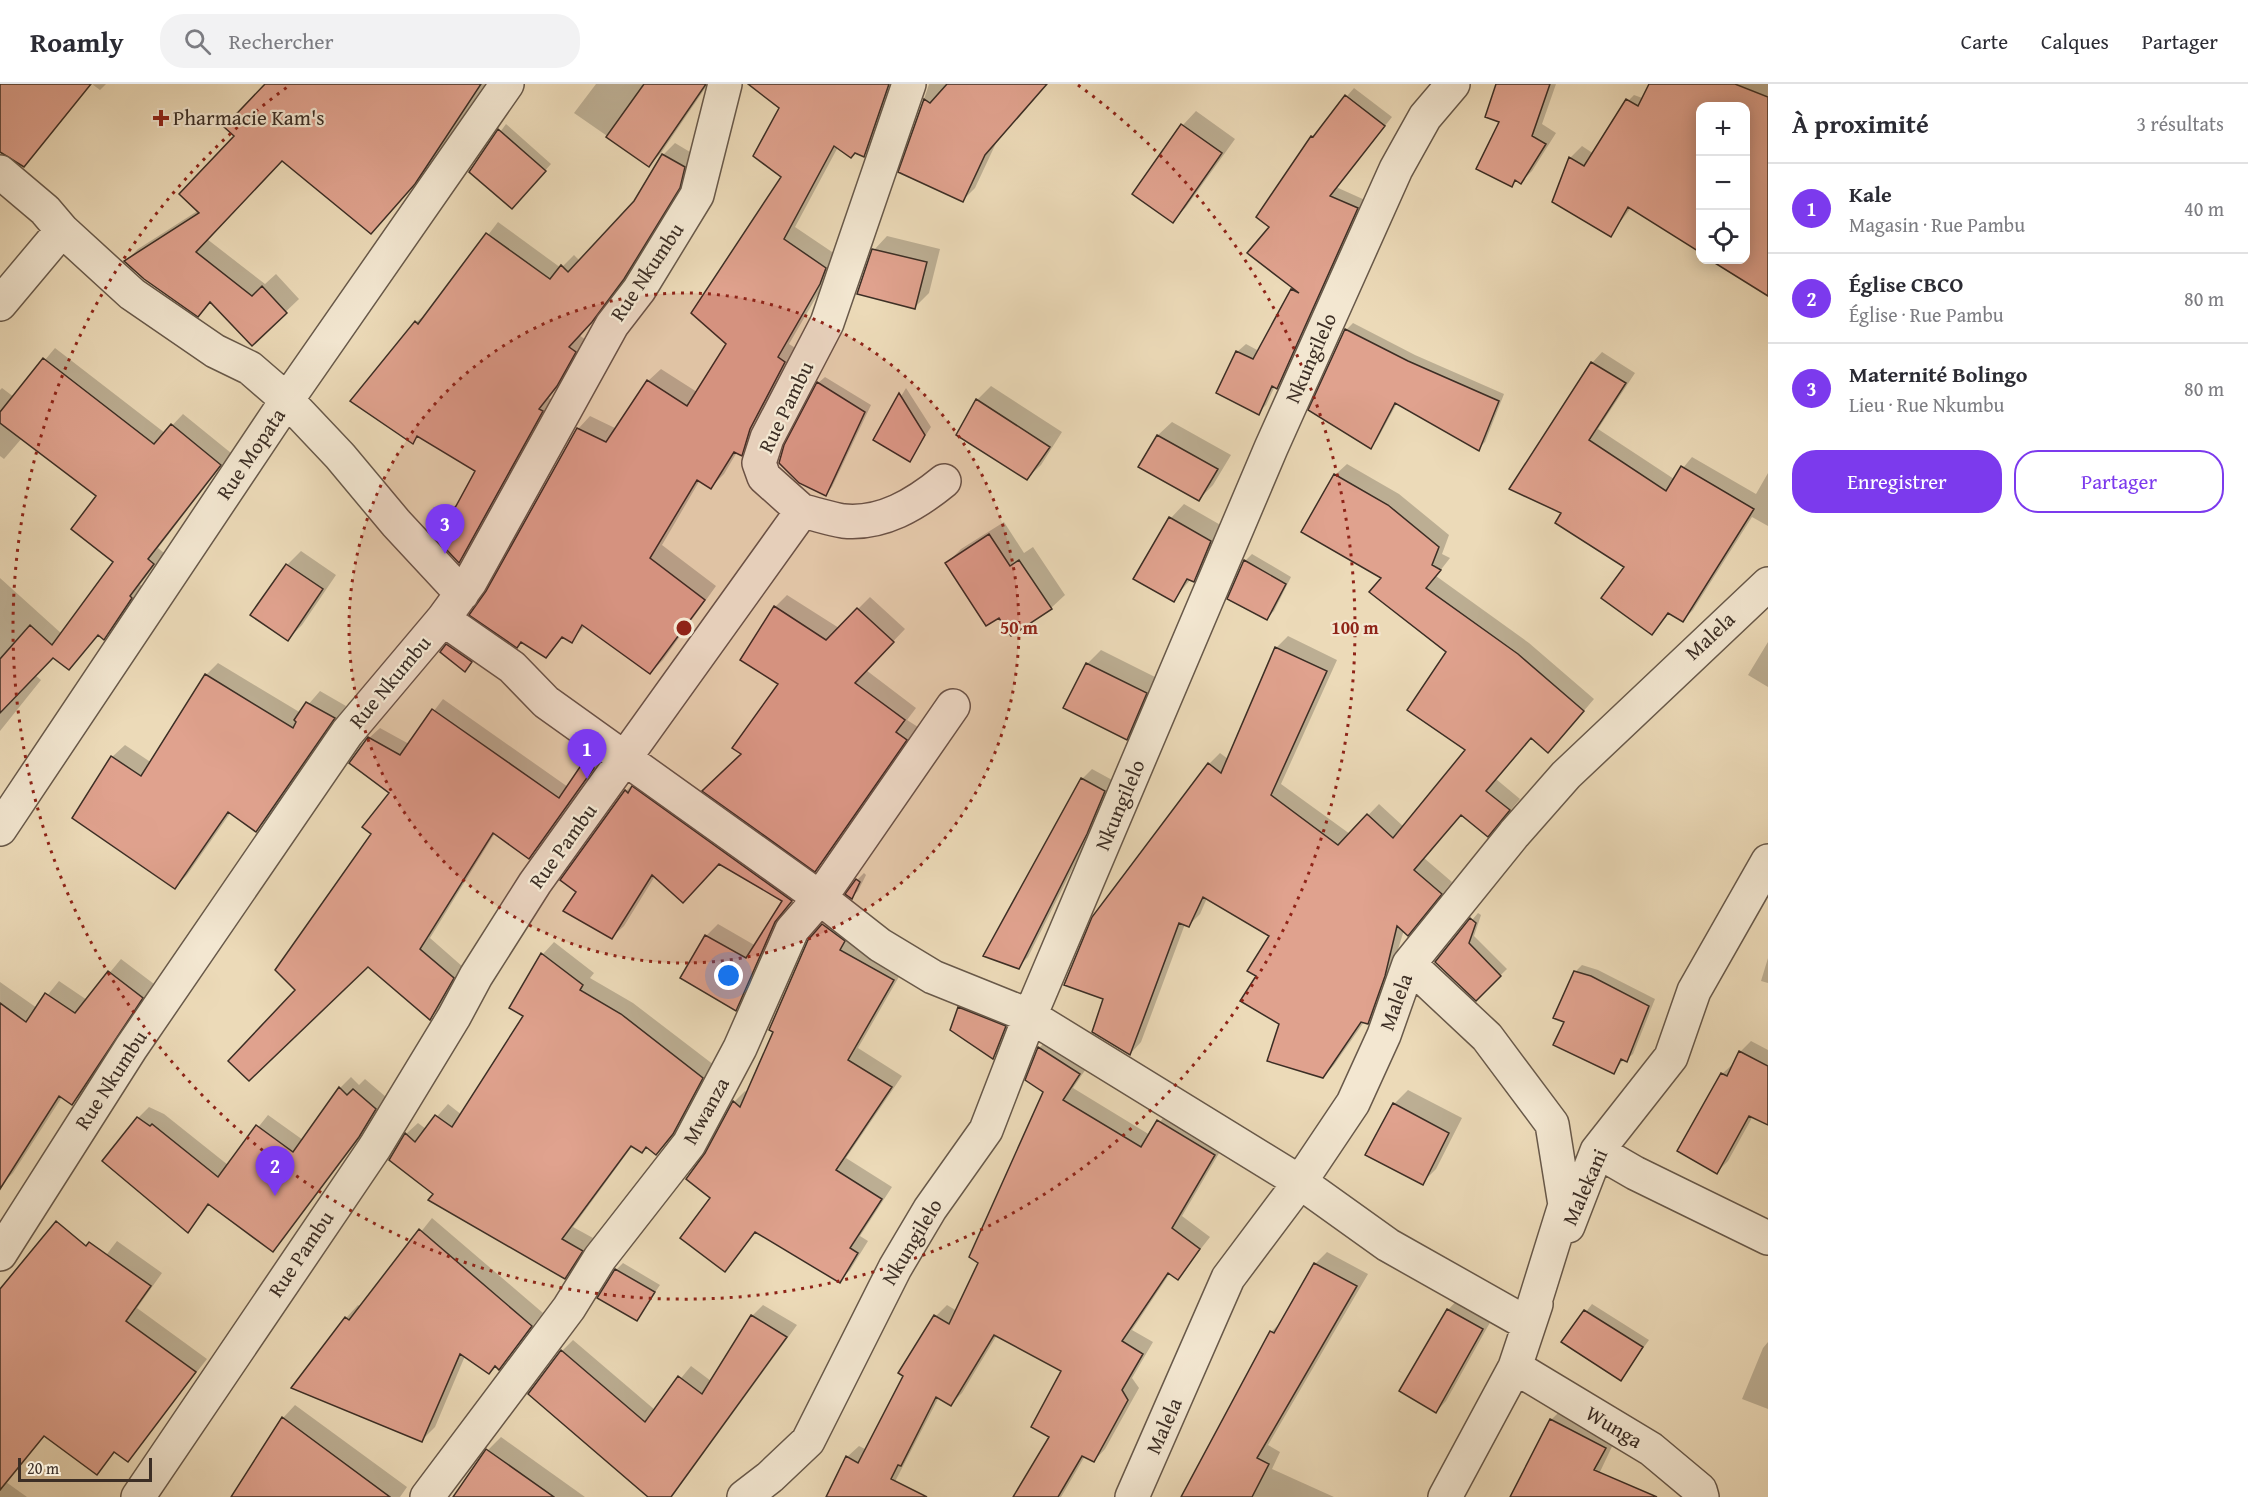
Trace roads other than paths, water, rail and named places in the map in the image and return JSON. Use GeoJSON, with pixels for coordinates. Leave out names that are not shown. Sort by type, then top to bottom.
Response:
{"type":"FeatureCollection","features":[{"type":"Feature","properties":{"kind":"street","name":"Rue Mopata"},"geometry":{"type":"LineString","coordinates":[[0,829],[287,400],[507,84]]}},
{"type":"Feature","properties":{"kind":"street","name":"Rue Nkumbu"},"geometry":{"type":"LineString","coordinates":[[0,1254],[131,1048],[346,733],[453,606],[612,325],[639,290],[697,195],[725,84]]}},
{"type":"Feature","properties":{"kind":"street","name":"Rue Pambu"},"geometry":{"type":"LineString","coordinates":[[138,1497],[375,1147],[454,1017],[476,976],[535,883],[625,761],[802,511],[764,477],[759,463],[767,438],[827,322],[910,84]]}},
{"type":"Feature","properties":{"kind":"street","name":"Nkungilelo"},"geometry":{"type":"LineString","coordinates":[[744,1497],[808,1442],[895,1268],[930,1209],[986,1130],[1030,1016],[1271,448],[1396,169],[1425,117],[1454,84]]}},
{"type":"Feature","properties":{"kind":"street"},"geometry":{"type":"LineString","coordinates":[[0,172],[45,210],[62,230],[132,294],[215,351],[250,368],[287,400],[340,456],[396,523],[453,606],[546,702],[625,761],[820,898],[880,945],[933,977],[1030,1016],[1300,1182],[1388,1245],[1528,1324],[1565,1205],[1552,1124],[1487,1037],[1409,964]]}},
{"type":"Feature","properties":{"kind":"street"},"geometry":{"type":"LineString","coordinates":[[0,304],[62,230]]}},
{"type":"Feature","properties":{"kind":"street"},"geometry":{"type":"LineString","coordinates":[[802,511],[844,521],[886,516],[918,502],[944,481]]}},
{"type":"Feature","properties":{"kind":"street","name":"Malela"},"geometry":{"type":"LineString","coordinates":[[1132,1497],[1227,1278],[1300,1182],[1353,1103],[1384,1035],[1409,964],[1514,834],[1566,775],[1768,584]]}},
{"type":"Feature","properties":{"kind":"street","name":"Mwanza"},"geometry":{"type":"LineString","coordinates":[[427,1497],[569,1308],[600,1258],[689,1144],[740,1048],[792,930],[820,898],[953,705]]}},
{"type":"Feature","properties":{"kind":"street","name":"Malekani"},"geometry":{"type":"LineString","coordinates":[[1445,1497],[1515,1367],[1528,1324],[1598,1151],[1671,1057],[1694,991],[1768,861]]}},
{"type":"Feature","properties":{"kind":"street"},"geometry":{"type":"LineString","coordinates":[[1598,1151],[1635,1173],[1768,1238]]}},
{"type":"Feature","properties":{"kind":"street","name":"Wunga"},"geometry":{"type":"LineString","coordinates":[[1515,1367],[1651,1449],[1700,1490],[1702,1497]]}},
{"type":"Feature","properties":{"kind":"place","name":"Pharmacie Kam's"},"geometry":{"type":"Point","coordinates":[161,118]}},
{"type":"Feature","properties":{"kind":"place","name":"Maternité Bolingo"},"geometry":{"type":"Point","coordinates":[445,554]}},
{"type":"Feature","properties":{"kind":"place","name":"Kale"},"geometry":{"type":"Point","coordinates":[587,779]}},
{"type":"Feature","properties":{"kind":"place","name":"Église CBCO"},"geometry":{"type":"Point","coordinates":[275,1196]}}]}
